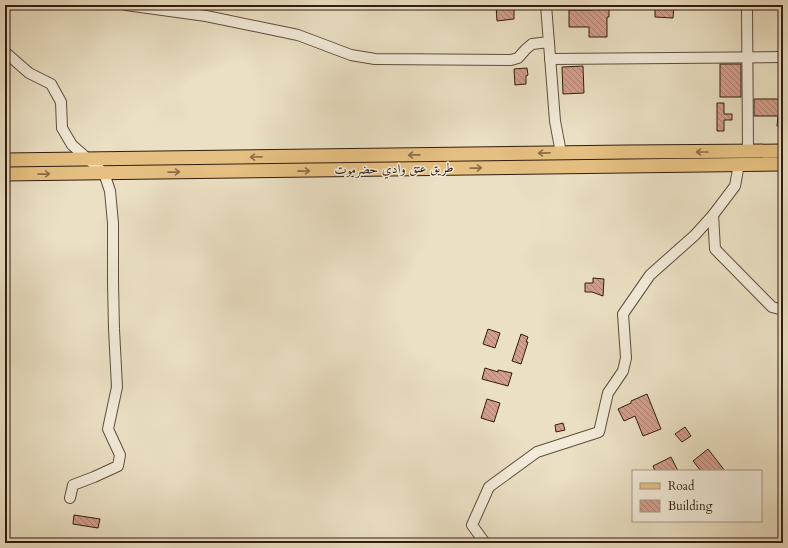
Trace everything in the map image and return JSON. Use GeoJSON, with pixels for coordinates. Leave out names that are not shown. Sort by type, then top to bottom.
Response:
{"type":"FeatureCollection","features":[{"type":"Feature","properties":{"kind":"main road"},"geometry":{"type":"LineString","coordinates":[[708,164],[742,159],[748,152]]}},
{"type":"Feature","properties":{"kind":"main road","name":"طريق عتق وادي حضرموت"},"geometry":{"type":"LineString","coordinates":[[7,158],[89,159],[561,153],[783,152]]}},
{"type":"Feature","properties":{"kind":"main road","name":"طريق عتق وادي حضرموت"},"geometry":{"type":"LineString","coordinates":[[5,174],[783,164]]}},
{"type":"Feature","properties":{"kind":"street"},"geometry":{"type":"LineString","coordinates":[[126,5],[206,16],[298,35],[351,55],[375,59],[511,60],[518,58],[532,44],[549,42]]}},
{"type":"Feature","properties":{"kind":"street"},"geometry":{"type":"LineString","coordinates":[[546,5],[555,121],[561,153]]}},
{"type":"Feature","properties":{"kind":"street"},"geometry":{"type":"LineString","coordinates":[[747,5],[748,152]]}},
{"type":"Feature","properties":{"kind":"street"},"geometry":{"type":"LineString","coordinates":[[5,52],[29,73],[51,84],[60,102],[62,128],[72,144],[104,173],[110,191],[113,223],[113,313],[117,387],[108,429],[120,455],[118,466],[94,478],[73,485],[70,498]]}},
{"type":"Feature","properties":{"kind":"street"},"geometry":{"type":"LineString","coordinates":[[550,59],[783,56]]}},
{"type":"Feature","properties":{"kind":"street"},"geometry":{"type":"LineString","coordinates":[[485,543],[472,524],[489,487],[537,452],[599,432],[608,393],[624,371],[626,358],[623,314],[650,275],[695,235],[713,216],[735,186],[739,164]]}},
{"type":"Feature","properties":{"kind":"street"},"geometry":{"type":"LineString","coordinates":[[713,216],[716,249],[772,307],[783,310]]}},
{"type":"Feature","properties":{"kind":"building"},"geometry":{"type":"Polygon","coordinates":[[[496,5],[514,5],[514,19],[497,21],[496,5]]]}},
{"type":"Feature","properties":{"kind":"building"},"geometry":{"type":"Polygon","coordinates":[[[592,5],[609,5],[609,17],[607,17],[607,37],[589,37],[589,27],[569,27],[569,10],[592,10],[592,5]]]}},
{"type":"Feature","properties":{"kind":"building"},"geometry":{"type":"Polygon","coordinates":[[[655,5],[674,5],[673,18],[655,17],[655,5]]]}},
{"type":"Feature","properties":{"kind":"building"},"geometry":{"type":"Polygon","coordinates":[[[720,64],[741,64],[741,97],[720,97],[720,64]]]}},
{"type":"Feature","properties":{"kind":"building"},"geometry":{"type":"Polygon","coordinates":[[[583,66],[584,93],[563,94],[562,67],[583,66]]]}},
{"type":"Feature","properties":{"kind":"building"},"geometry":{"type":"Polygon","coordinates":[[[527,68],[528,75],[526,76],[526,84],[515,85],[514,69],[527,68]]]}},
{"type":"Feature","properties":{"kind":"building"},"geometry":{"type":"Polygon","coordinates":[[[754,99],[783,99],[783,126],[777,126],[778,116],[754,116],[754,99]]]}},
{"type":"Feature","properties":{"kind":"building"},"geometry":{"type":"Polygon","coordinates":[[[717,103],[724,103],[724,114],[732,114],[732,120],[724,120],[724,131],[717,131],[717,103]]]}},
{"type":"Feature","properties":{"kind":"building"},"geometry":{"type":"Polygon","coordinates":[[[593,278],[604,279],[603,296],[592,292],[585,292],[585,283],[593,283],[593,278]]]}},
{"type":"Feature","properties":{"kind":"building"},"geometry":{"type":"Polygon","coordinates":[[[488,329],[500,333],[495,348],[483,344],[488,329]]]}},
{"type":"Feature","properties":{"kind":"building"},"geometry":{"type":"Polygon","coordinates":[[[521,334],[528,337],[526,342],[528,342],[521,364],[512,361],[521,334]]]}},
{"type":"Feature","properties":{"kind":"building"},"geometry":{"type":"Polygon","coordinates":[[[485,368],[498,372],[498,370],[512,373],[508,386],[482,379],[485,368]]]}},
{"type":"Feature","properties":{"kind":"building"},"geometry":{"type":"Polygon","coordinates":[[[647,394],[661,429],[643,436],[635,416],[624,421],[618,409],[647,394]]]}},
{"type":"Feature","properties":{"kind":"building"},"geometry":{"type":"Polygon","coordinates":[[[487,399],[500,403],[494,422],[481,418],[487,399]]]}},
{"type":"Feature","properties":{"kind":"building"},"geometry":{"type":"Polygon","coordinates":[[[563,423],[565,430],[556,432],[555,425],[563,423]]]}},
{"type":"Feature","properties":{"kind":"building"},"geometry":{"type":"Polygon","coordinates":[[[685,427],[691,436],[682,442],[675,434],[685,427]]]}},
{"type":"Feature","properties":{"kind":"building"},"geometry":{"type":"Polygon","coordinates":[[[708,449],[724,470],[700,470],[693,461],[708,449]]]}},
{"type":"Feature","properties":{"kind":"building"},"geometry":{"type":"Polygon","coordinates":[[[671,457],[678,470],[655,470],[653,466],[671,457]]]}},
{"type":"Feature","properties":{"kind":"building"},"geometry":{"type":"Polygon","coordinates":[[[74,515],[100,519],[98,528],[73,524],[74,515]]]}}]}
